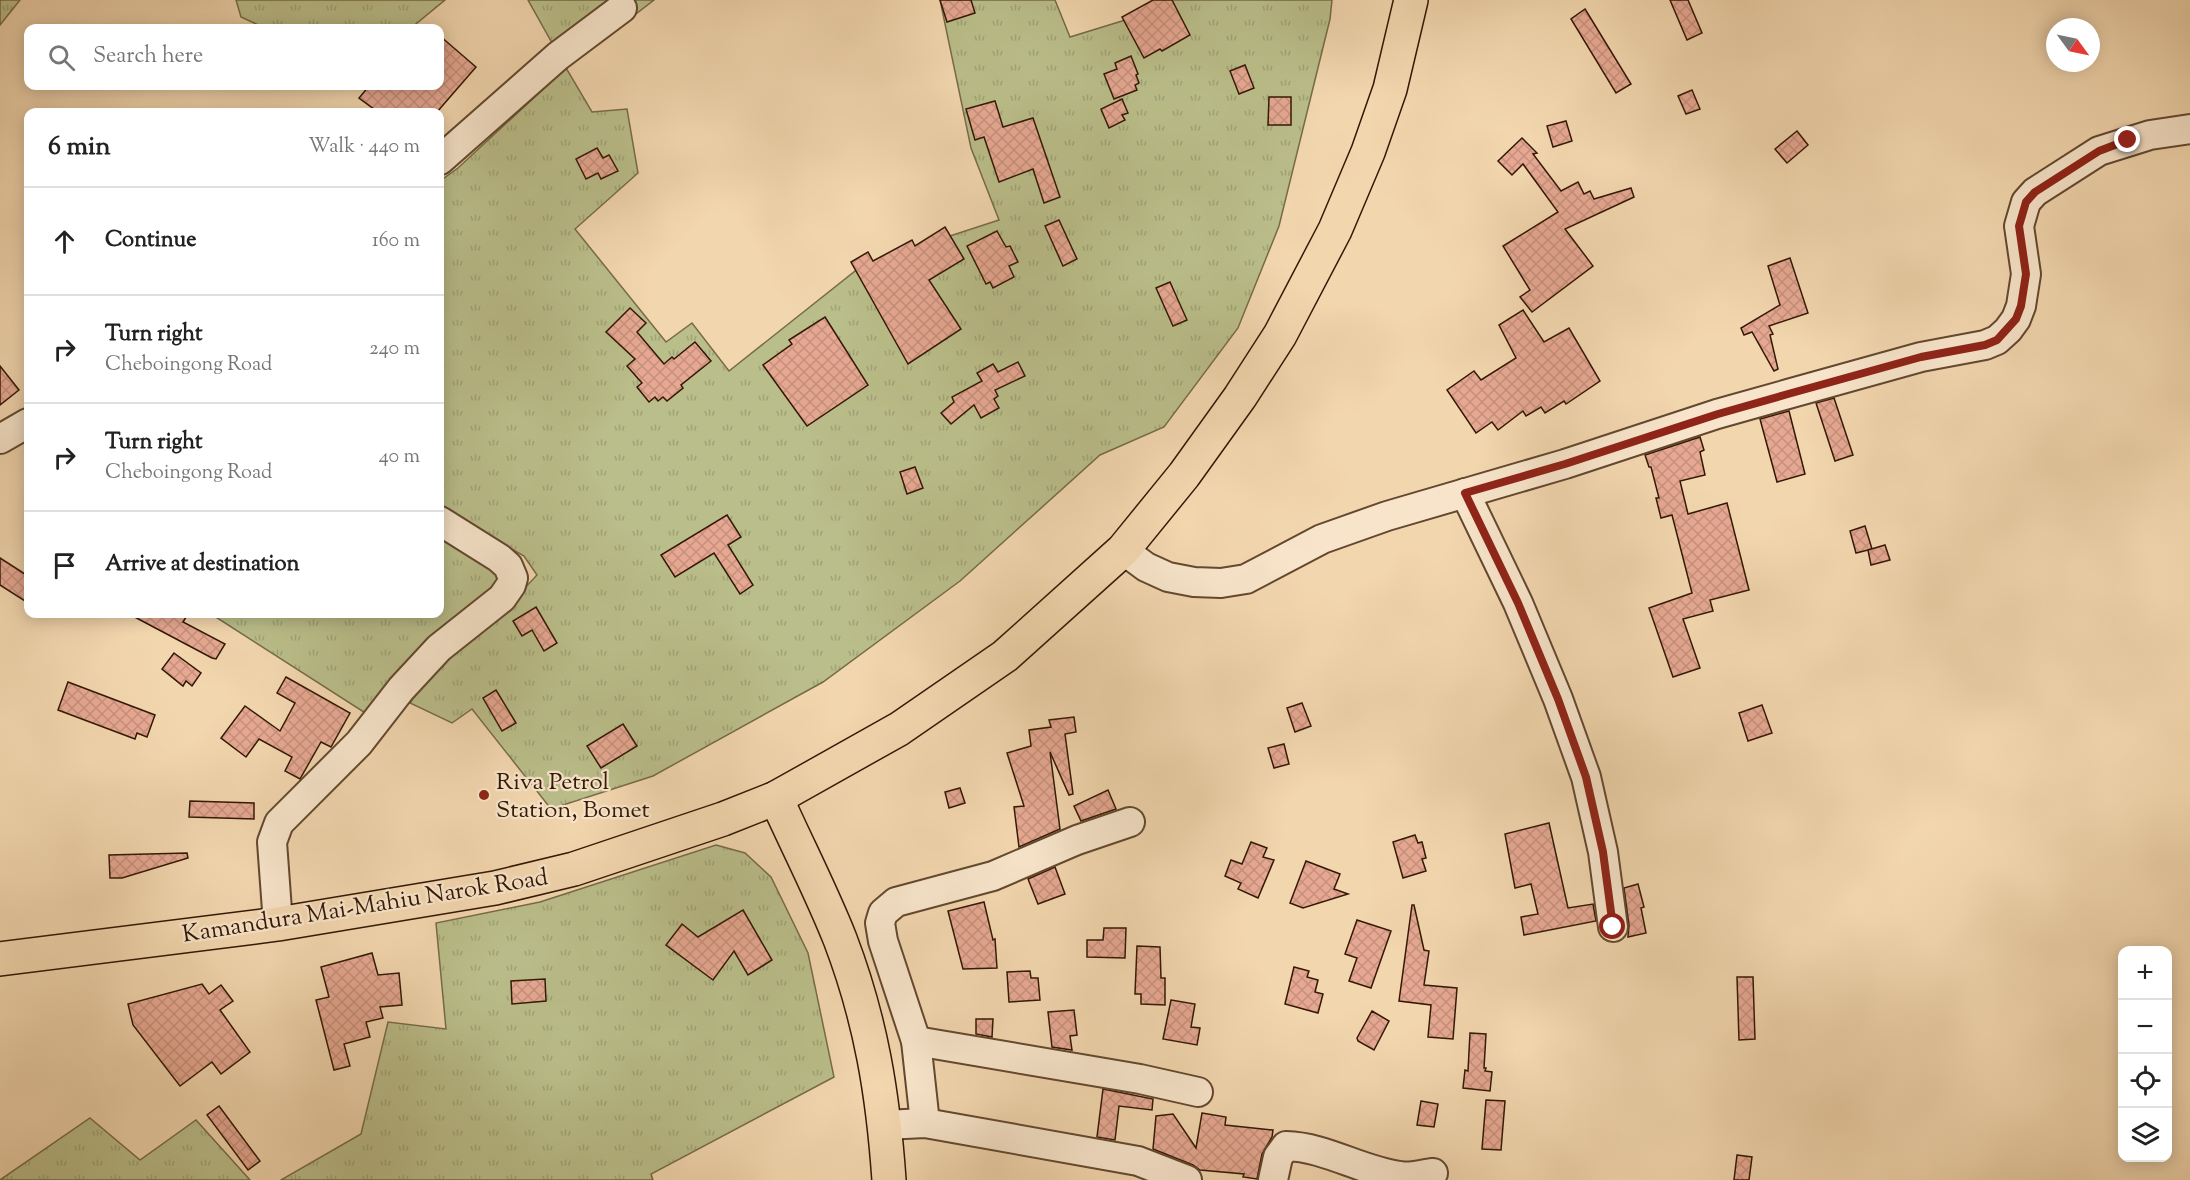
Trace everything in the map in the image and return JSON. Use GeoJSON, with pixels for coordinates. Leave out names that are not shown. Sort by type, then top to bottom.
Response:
{"type":"FeatureCollection","features":[{"type":"Feature","properties":{"kind":"main road","name":"Kamandura Mai-Mahiu Narok Road"},"geometry":{"type":"LineString","coordinates":[[0,959],[278,924],[495,888],[574,869],[723,819],[776,798],[899,729],[1005,656],[1123,550],[1184,475],[1240,397],[1280,335],[1335,230],[1368,152],[1390,89],[1411,0]]}},
{"type":"Feature","properties":{"kind":"main road"},"geometry":{"type":"LineString","coordinates":[[776,798],[830,914],[856,986],[874,1051],[885,1125],[889,1180]]}},
{"type":"Feature","properties":{"kind":"street"},"geometry":{"type":"LineString","coordinates":[[444,156],[558,56],[622,8]]}},
{"type":"Feature","properties":{"kind":"street"},"geometry":{"type":"LineString","coordinates":[[1123,550],[1146,567],[1168,577],[1194,582],[1238,581],[1356,526],[1565,464],[1718,414],[1921,357],[1985,345],[1997,340],[2016,319],[2021,306],[2026,274],[2019,226],[2026,202],[2030,197],[2099,151],[2139,137],[2190,129]]}},
{"type":"Feature","properties":{"kind":"street"},"geometry":{"type":"LineString","coordinates":[[0,439],[24,425]]}},
{"type":"Feature","properties":{"kind":"street"},"geometry":{"type":"LineString","coordinates":[[1465,493],[1518,603],[1558,699],[1586,777],[1603,852],[1613,927]]}},
{"type":"Feature","properties":{"kind":"street"},"geometry":{"type":"LineString","coordinates":[[278,924],[272,842],[279,823],[359,743],[401,689],[439,648],[502,598],[511,585],[513,578],[508,566],[444,524]]}},
{"type":"Feature","properties":{"kind":"street"},"geometry":{"type":"LineString","coordinates":[[925,1123],[916,1041],[883,941],[880,923],[883,912],[896,902],[993,876],[1077,840],[1131,822]]}},
{"type":"Feature","properties":{"kind":"street"},"geometry":{"type":"LineString","coordinates":[[916,1041],[1140,1079],[1198,1092]]}},
{"type":"Feature","properties":{"kind":"street"},"geometry":{"type":"LineString","coordinates":[[885,1125],[925,1123],[1138,1161],[1187,1180]]}},
{"type":"Feature","properties":{"kind":"street"},"geometry":{"type":"LineString","coordinates":[[1273,1180],[1278,1157],[1286,1146],[1304,1146],[1364,1168],[1402,1177],[1433,1173]]}},
{"type":"Feature","properties":{"kind":"green space"},"geometry":{"type":"Polygon","coordinates":[[[0,0],[20,0],[0,25],[0,0]]]}},
{"type":"Feature","properties":{"kind":"green space"},"geometry":{"type":"Polygon","coordinates":[[[236,0],[445,0],[416,24],[256,24],[241,17],[236,0]]]}},
{"type":"Feature","properties":{"kind":"green space"},"geometry":{"type":"Polygon","coordinates":[[[528,0],[654,0],[566,68],[528,0]]]}},
{"type":"Feature","properties":{"kind":"green space"},"geometry":{"type":"Polygon","coordinates":[[[940,0],[1055,0],[1070,37],[1174,5],[1172,0],[1332,0],[1330,19],[1279,226],[1238,328],[1164,427],[1100,455],[960,581],[823,682],[653,776],[551,809],[472,709],[452,723],[410,703],[434,667],[494,621],[537,575],[524,556],[444,510],[444,178],[458,168],[566,68],[592,112],[627,109],[638,173],[575,229],[666,342],[692,323],[729,371],[864,264],[999,220],[971,148],[940,0]]]}},
{"type":"Feature","properties":{"kind":"green space"},"geometry":{"type":"Polygon","coordinates":[[[444,535],[497,567],[501,578],[494,591],[370,716],[217,618],[444,618],[444,535]]]}},
{"type":"Feature","properties":{"kind":"green space"},"geometry":{"type":"Polygon","coordinates":[[[716,845],[745,853],[771,877],[808,953],[834,1077],[651,1174],[653,1180],[281,1180],[361,1134],[388,1022],[446,1029],[436,923],[540,902],[716,845]]]}},
{"type":"Feature","properties":{"kind":"green space"},"geometry":{"type":"Polygon","coordinates":[[[90,1118],[140,1160],[196,1120],[250,1180],[0,1180],[90,1118]]]}},
{"type":"Feature","properties":{"kind":"building"},"geometry":{"type":"Polygon","coordinates":[[[940,0],[971,0],[975,13],[947,22],[940,0]]]}},
{"type":"Feature","properties":{"kind":"building"},"geometry":{"type":"Polygon","coordinates":[[[1153,0],[1172,0],[1190,35],[1144,58],[1122,17],[1153,0]]]}},
{"type":"Feature","properties":{"kind":"building"},"geometry":{"type":"Polygon","coordinates":[[[1670,0],[1688,0],[1702,33],[1687,40],[1670,0]]]}},
{"type":"Feature","properties":{"kind":"building"},"geometry":{"type":"Polygon","coordinates":[[[1585,9],[1631,84],[1616,93],[1571,19],[1585,9]]]}},
{"type":"Feature","properties":{"kind":"building"},"geometry":{"type":"Polygon","coordinates":[[[444,39],[476,67],[440,108],[373,108],[359,98],[366,90],[444,90],[444,39]]]}},
{"type":"Feature","properties":{"kind":"building"},"geometry":{"type":"Polygon","coordinates":[[[1131,56],[1138,74],[1136,75],[1139,83],[1135,85],[1137,90],[1114,99],[1104,74],[1117,69],[1115,63],[1131,56]]]}},
{"type":"Feature","properties":{"kind":"building"},"geometry":{"type":"Polygon","coordinates":[[[1245,65],[1254,88],[1239,94],[1230,71],[1245,65]]]}},
{"type":"Feature","properties":{"kind":"building"},"geometry":{"type":"Polygon","coordinates":[[[1692,90],[1700,109],[1686,114],[1678,96],[1692,90]]]}},
{"type":"Feature","properties":{"kind":"building"},"geometry":{"type":"Polygon","coordinates":[[[1269,97],[1291,97],[1291,125],[1268,125],[1269,97]]]}},
{"type":"Feature","properties":{"kind":"building"},"geometry":{"type":"Polygon","coordinates":[[[1122,99],[1128,113],[1122,115],[1125,120],[1109,128],[1101,109],[1122,99]]]}},
{"type":"Feature","properties":{"kind":"building"},"geometry":{"type":"Polygon","coordinates":[[[995,101],[1003,127],[1033,118],[1060,197],[1044,203],[1033,169],[999,182],[984,137],[975,140],[966,109],[995,101]]]}},
{"type":"Feature","properties":{"kind":"building"},"geometry":{"type":"Polygon","coordinates":[[[1566,121],[1572,141],[1553,147],[1547,126],[1566,121]]]}},
{"type":"Feature","properties":{"kind":"building"},"geometry":{"type":"Polygon","coordinates":[[[1797,131],[1808,145],[1787,163],[1775,149],[1797,131]]]}},
{"type":"Feature","properties":{"kind":"building"},"geometry":{"type":"Polygon","coordinates":[[[1522,138],[1537,153],[1533,154],[1561,191],[1578,182],[1584,194],[1590,191],[1594,199],[1631,188],[1634,197],[1565,229],[1593,266],[1532,312],[1520,297],[1530,290],[1503,246],[1558,212],[1523,164],[1512,175],[1498,161],[1522,138]]]}},
{"type":"Feature","properties":{"kind":"building"},"geometry":{"type":"Polygon","coordinates":[[[597,148],[603,158],[609,155],[618,171],[601,179],[598,173],[586,179],[576,159],[597,148]]]}},
{"type":"Feature","properties":{"kind":"building"},"geometry":{"type":"Polygon","coordinates":[[[1059,220],[1077,259],[1063,266],[1045,226],[1059,220]]]}},
{"type":"Feature","properties":{"kind":"building"},"geometry":{"type":"Polygon","coordinates":[[[945,227],[964,259],[929,280],[961,329],[908,364],[851,262],[868,252],[873,261],[912,240],[915,246],[945,227]]]}},
{"type":"Feature","properties":{"kind":"building"},"geometry":{"type":"Polygon","coordinates":[[[997,231],[1006,247],[1010,246],[1018,262],[1009,266],[1014,277],[993,288],[990,282],[986,284],[967,246],[997,231]]]}},
{"type":"Feature","properties":{"kind":"building"},"geometry":{"type":"Polygon","coordinates":[[[1790,258],[1808,313],[1769,326],[1773,334],[1770,335],[1778,369],[1774,371],[1752,332],[1744,335],[1741,328],[1780,305],[1768,266],[1790,258]]]}},
{"type":"Feature","properties":{"kind":"building"},"geometry":{"type":"Polygon","coordinates":[[[1170,282],[1187,320],[1173,326],[1156,288],[1170,282]]]}},
{"type":"Feature","properties":{"kind":"building"},"geometry":{"type":"Polygon","coordinates":[[[630,308],[646,323],[637,332],[664,364],[695,342],[711,361],[681,385],[683,388],[667,401],[663,397],[658,401],[655,397],[649,402],[637,387],[642,383],[627,366],[635,359],[606,332],[630,308]]]}},
{"type":"Feature","properties":{"kind":"building"},"geometry":{"type":"Polygon","coordinates":[[[1523,310],[1544,342],[1569,328],[1600,381],[1566,404],[1564,401],[1545,413],[1541,407],[1526,416],[1523,411],[1498,430],[1492,422],[1476,433],[1447,390],[1474,371],[1481,380],[1516,358],[1499,325],[1523,310]]]}},
{"type":"Feature","properties":{"kind":"building"},"geometry":{"type":"Polygon","coordinates":[[[825,317],[868,385],[807,426],[763,365],[792,344],[789,340],[825,317]]]}},
{"type":"Feature","properties":{"kind":"building"},"geometry":{"type":"Polygon","coordinates":[[[1018,362],[1025,376],[995,390],[998,396],[994,399],[999,408],[981,418],[974,405],[951,424],[941,413],[954,402],[952,397],[982,381],[977,373],[993,364],[998,372],[1018,362]]]}},
{"type":"Feature","properties":{"kind":"building"},"geometry":{"type":"Polygon","coordinates":[[[0,366],[19,390],[0,405],[0,366]]]}},
{"type":"Feature","properties":{"kind":"building"},"geometry":{"type":"Polygon","coordinates":[[[1834,398],[1853,455],[1835,461],[1816,403],[1834,398]]]}},
{"type":"Feature","properties":{"kind":"building"},"geometry":{"type":"Polygon","coordinates":[[[1789,411],[1805,474],[1777,482],[1760,419],[1789,411]]]}},
{"type":"Feature","properties":{"kind":"building"},"geometry":{"type":"Polygon","coordinates":[[[1700,437],[1704,450],[1700,452],[1705,475],[1680,481],[1688,514],[1727,503],[1749,590],[1710,600],[1713,611],[1683,619],[1700,668],[1673,677],[1649,608],[1692,593],[1672,515],[1661,518],[1656,498],[1659,498],[1651,467],[1645,455],[1700,437]]]}},
{"type":"Feature","properties":{"kind":"building"},"geometry":{"type":"Polygon","coordinates":[[[915,467],[923,488],[907,494],[900,472],[915,467]]]}},
{"type":"Feature","properties":{"kind":"building"},"geometry":{"type":"Polygon","coordinates":[[[727,515],[741,537],[728,545],[753,585],[740,594],[714,553],[675,577],[661,555],[727,515]]]}},
{"type":"Feature","properties":{"kind":"building"},"geometry":{"type":"Polygon","coordinates":[[[1865,526],[1872,549],[1856,553],[1850,531],[1865,526]]]}},
{"type":"Feature","properties":{"kind":"building"},"geometry":{"type":"Polygon","coordinates":[[[1885,545],[1890,560],[1871,565],[1868,550],[1885,545]]]}},
{"type":"Feature","properties":{"kind":"building"},"geometry":{"type":"Polygon","coordinates":[[[0,558],[24,573],[24,600],[0,585],[0,558]]]}},
{"type":"Feature","properties":{"kind":"building"},"geometry":{"type":"Polygon","coordinates":[[[536,607],[557,643],[544,651],[532,630],[522,636],[513,621],[536,607]]]}},
{"type":"Feature","properties":{"kind":"building"},"geometry":{"type":"Polygon","coordinates":[[[137,618],[186,618],[183,622],[225,644],[216,659],[137,618]]]}},
{"type":"Feature","properties":{"kind":"building"},"geometry":{"type":"Polygon","coordinates":[[[174,653],[201,673],[192,686],[186,681],[183,686],[162,669],[174,653]]]}},
{"type":"Feature","properties":{"kind":"building"},"geometry":{"type":"Polygon","coordinates":[[[286,677],[350,713],[331,747],[321,742],[300,779],[285,771],[292,757],[259,739],[246,757],[221,738],[245,706],[280,731],[295,703],[277,693],[286,677]]]}},
{"type":"Feature","properties":{"kind":"building"},"geometry":{"type":"Polygon","coordinates":[[[68,682],[155,715],[147,737],[137,733],[135,739],[58,710],[68,682]]]}},
{"type":"Feature","properties":{"kind":"building"},"geometry":{"type":"Polygon","coordinates":[[[496,690],[516,723],[502,731],[483,698],[496,690]]]}},
{"type":"Feature","properties":{"kind":"building"},"geometry":{"type":"Polygon","coordinates":[[[1302,703],[1311,726],[1295,732],[1287,708],[1302,703]]]}},
{"type":"Feature","properties":{"kind":"building"},"geometry":{"type":"Polygon","coordinates":[[[1762,705],[1772,733],[1748,741],[1739,713],[1762,705]]]}},
{"type":"Feature","properties":{"kind":"building"},"geometry":{"type":"Polygon","coordinates":[[[1074,717],[1076,732],[1065,734],[1073,794],[1069,795],[1050,752],[1060,829],[1019,847],[1014,807],[1024,806],[1007,753],[1031,746],[1029,730],[1051,727],[1049,720],[1074,717]]]}},
{"type":"Feature","properties":{"kind":"building"},"geometry":{"type":"Polygon","coordinates":[[[623,724],[637,746],[601,768],[587,746],[623,724]]]}},
{"type":"Feature","properties":{"kind":"building"},"geometry":{"type":"Polygon","coordinates":[[[1284,744],[1289,764],[1274,768],[1268,748],[1284,744]]]}},
{"type":"Feature","properties":{"kind":"building"},"geometry":{"type":"Polygon","coordinates":[[[960,788],[965,803],[949,808],[945,792],[960,788]]]}},
{"type":"Feature","properties":{"kind":"building"},"geometry":{"type":"Polygon","coordinates":[[[1108,790],[1116,809],[1081,821],[1074,806],[1108,790]]]}},
{"type":"Feature","properties":{"kind":"building"},"geometry":{"type":"Polygon","coordinates":[[[190,801],[254,803],[254,819],[189,817],[190,801]]]}},
{"type":"Feature","properties":{"kind":"building"},"geometry":{"type":"Polygon","coordinates":[[[1549,823],[1568,908],[1593,904],[1596,921],[1524,935],[1521,917],[1538,914],[1531,884],[1515,888],[1505,834],[1549,823]]]}},
{"type":"Feature","properties":{"kind":"building"},"geometry":{"type":"Polygon","coordinates":[[[1415,835],[1418,843],[1422,842],[1426,858],[1422,859],[1426,871],[1403,878],[1393,842],[1415,835]]]}},
{"type":"Feature","properties":{"kind":"building"},"geometry":{"type":"Polygon","coordinates":[[[1251,842],[1267,848],[1263,857],[1274,860],[1258,898],[1238,889],[1241,883],[1225,876],[1231,860],[1242,864],[1251,842]]]}},
{"type":"Feature","properties":{"kind":"building"},"geometry":{"type":"Polygon","coordinates":[[[187,853],[188,858],[122,878],[110,878],[109,855],[187,853]]]}},
{"type":"Feature","properties":{"kind":"building"},"geometry":{"type":"Polygon","coordinates":[[[1306,861],[1340,874],[1334,889],[1348,894],[1303,908],[1290,903],[1306,861]]]}},
{"type":"Feature","properties":{"kind":"building"},"geometry":{"type":"Polygon","coordinates":[[[1055,867],[1065,894],[1038,904],[1028,879],[1055,867]]]}},
{"type":"Feature","properties":{"kind":"building"},"geometry":{"type":"Polygon","coordinates":[[[1638,884],[1644,907],[1641,908],[1646,933],[1628,937],[1629,925],[1624,888],[1638,884]]]}},
{"type":"Feature","properties":{"kind":"building"},"geometry":{"type":"Polygon","coordinates":[[[984,902],[993,940],[995,939],[997,968],[963,969],[948,911],[984,902]]]}},
{"type":"Feature","properties":{"kind":"building"},"geometry":{"type":"Polygon","coordinates":[[[1412,905],[1414,905],[1424,950],[1429,951],[1424,985],[1457,988],[1453,1039],[1428,1037],[1431,1005],[1399,1001],[1412,905]]]}},
{"type":"Feature","properties":{"kind":"building"},"geometry":{"type":"Polygon","coordinates":[[[743,910],[772,960],[748,975],[734,951],[713,980],[666,945],[682,924],[698,937],[743,910]]]}},
{"type":"Feature","properties":{"kind":"building"},"geometry":{"type":"Polygon","coordinates":[[[1357,920],[1391,931],[1371,988],[1349,981],[1357,958],[1345,954],[1357,920]]]}},
{"type":"Feature","properties":{"kind":"building"},"geometry":{"type":"Polygon","coordinates":[[[1104,928],[1126,928],[1125,958],[1087,957],[1087,940],[1103,940],[1104,928]]]}},
{"type":"Feature","properties":{"kind":"building"},"geometry":{"type":"Polygon","coordinates":[[[1137,946],[1160,947],[1161,978],[1165,978],[1165,1005],[1141,1004],[1141,994],[1135,994],[1137,946]]]}},
{"type":"Feature","properties":{"kind":"building"},"geometry":{"type":"Polygon","coordinates":[[[372,953],[378,975],[399,973],[402,1005],[380,1007],[383,1018],[366,1022],[370,1037],[344,1044],[350,1066],[334,1070],[316,1000],[329,997],[321,967],[372,953]]]}},
{"type":"Feature","properties":{"kind":"building"},"geometry":{"type":"Polygon","coordinates":[[[1294,967],[1309,971],[1307,977],[1318,980],[1315,992],[1323,994],[1318,1013],[1285,1004],[1294,967]]]}},
{"type":"Feature","properties":{"kind":"building"},"geometry":{"type":"Polygon","coordinates":[[[1030,971],[1031,978],[1038,978],[1040,1000],[1009,1002],[1007,972],[1030,971]]]}},
{"type":"Feature","properties":{"kind":"building"},"geometry":{"type":"Polygon","coordinates":[[[1737,977],[1753,977],[1755,1039],[1739,1040],[1737,977]]]}},
{"type":"Feature","properties":{"kind":"building"},"geometry":{"type":"Polygon","coordinates":[[[545,979],[546,1001],[512,1004],[511,981],[545,979]]]}},
{"type":"Feature","properties":{"kind":"building"},"geometry":{"type":"Polygon","coordinates":[[[202,984],[209,994],[221,985],[233,1001],[220,1010],[250,1052],[221,1074],[212,1062],[180,1086],[133,1025],[128,1004],[202,984]]]}},
{"type":"Feature","properties":{"kind":"building"},"geometry":{"type":"Polygon","coordinates":[[[1171,1000],[1195,1004],[1191,1027],[1200,1028],[1197,1045],[1163,1039],[1171,1000]]]}},
{"type":"Feature","properties":{"kind":"building"},"geometry":{"type":"Polygon","coordinates":[[[1074,1010],[1077,1035],[1070,1036],[1072,1050],[1052,1047],[1048,1012],[1074,1010]]]}},
{"type":"Feature","properties":{"kind":"building"},"geometry":{"type":"Polygon","coordinates":[[[1372,1011],[1389,1021],[1374,1050],[1358,1041],[1357,1038],[1372,1011]]]}},
{"type":"Feature","properties":{"kind":"building"},"geometry":{"type":"Polygon","coordinates":[[[976,1019],[993,1019],[992,1037],[976,1034],[976,1019]]]}},
{"type":"Feature","properties":{"kind":"building"},"geometry":{"type":"Polygon","coordinates":[[[1470,1033],[1486,1034],[1484,1068],[1486,1068],[1485,1071],[1492,1072],[1490,1091],[1463,1088],[1465,1070],[1468,1071],[1470,1033]]]}},
{"type":"Feature","properties":{"kind":"building"},"geometry":{"type":"Polygon","coordinates":[[[1103,1089],[1153,1099],[1152,1110],[1119,1106],[1115,1140],[1097,1137],[1103,1089]]]}},
{"type":"Feature","properties":{"kind":"building"},"geometry":{"type":"Polygon","coordinates":[[[1486,1100],[1505,1101],[1501,1150],[1482,1149],[1486,1100]]]}},
{"type":"Feature","properties":{"kind":"building"},"geometry":{"type":"Polygon","coordinates":[[[1421,1101],[1438,1104],[1434,1127],[1417,1125],[1421,1101]]]}},
{"type":"Feature","properties":{"kind":"building"},"geometry":{"type":"Polygon","coordinates":[[[219,1106],[260,1161],[248,1170],[207,1115],[219,1106]]]}},
{"type":"Feature","properties":{"kind":"building"},"geometry":{"type":"Polygon","coordinates":[[[1202,1113],[1226,1117],[1225,1125],[1273,1130],[1272,1137],[1262,1154],[1257,1179],[1243,1177],[1244,1174],[1200,1170],[1153,1149],[1156,1116],[1173,1114],[1196,1148],[1202,1113]]]}},
{"type":"Feature","properties":{"kind":"building"},"geometry":{"type":"Polygon","coordinates":[[[1737,1155],[1752,1157],[1749,1180],[1734,1180],[1737,1155]]]}},
{"type":"Feature","properties":{"kind":"place","name":"Riva Petrol Station, Bomet"},"geometry":{"type":"Point","coordinates":[484,795]}},
{"type":"Feature","properties":{"kind":"route"},"geometry":{"type":"LineString","coordinates":[[1613,927],[1603,852],[1586,777],[1558,699],[1518,603],[1465,493],[1565,464],[1718,414],[1921,357],[1985,345],[1997,340],[2016,319],[2021,306],[2026,274],[2019,226],[2026,202],[2035,192],[2069,169],[2099,151],[2128,140]]}}]}
